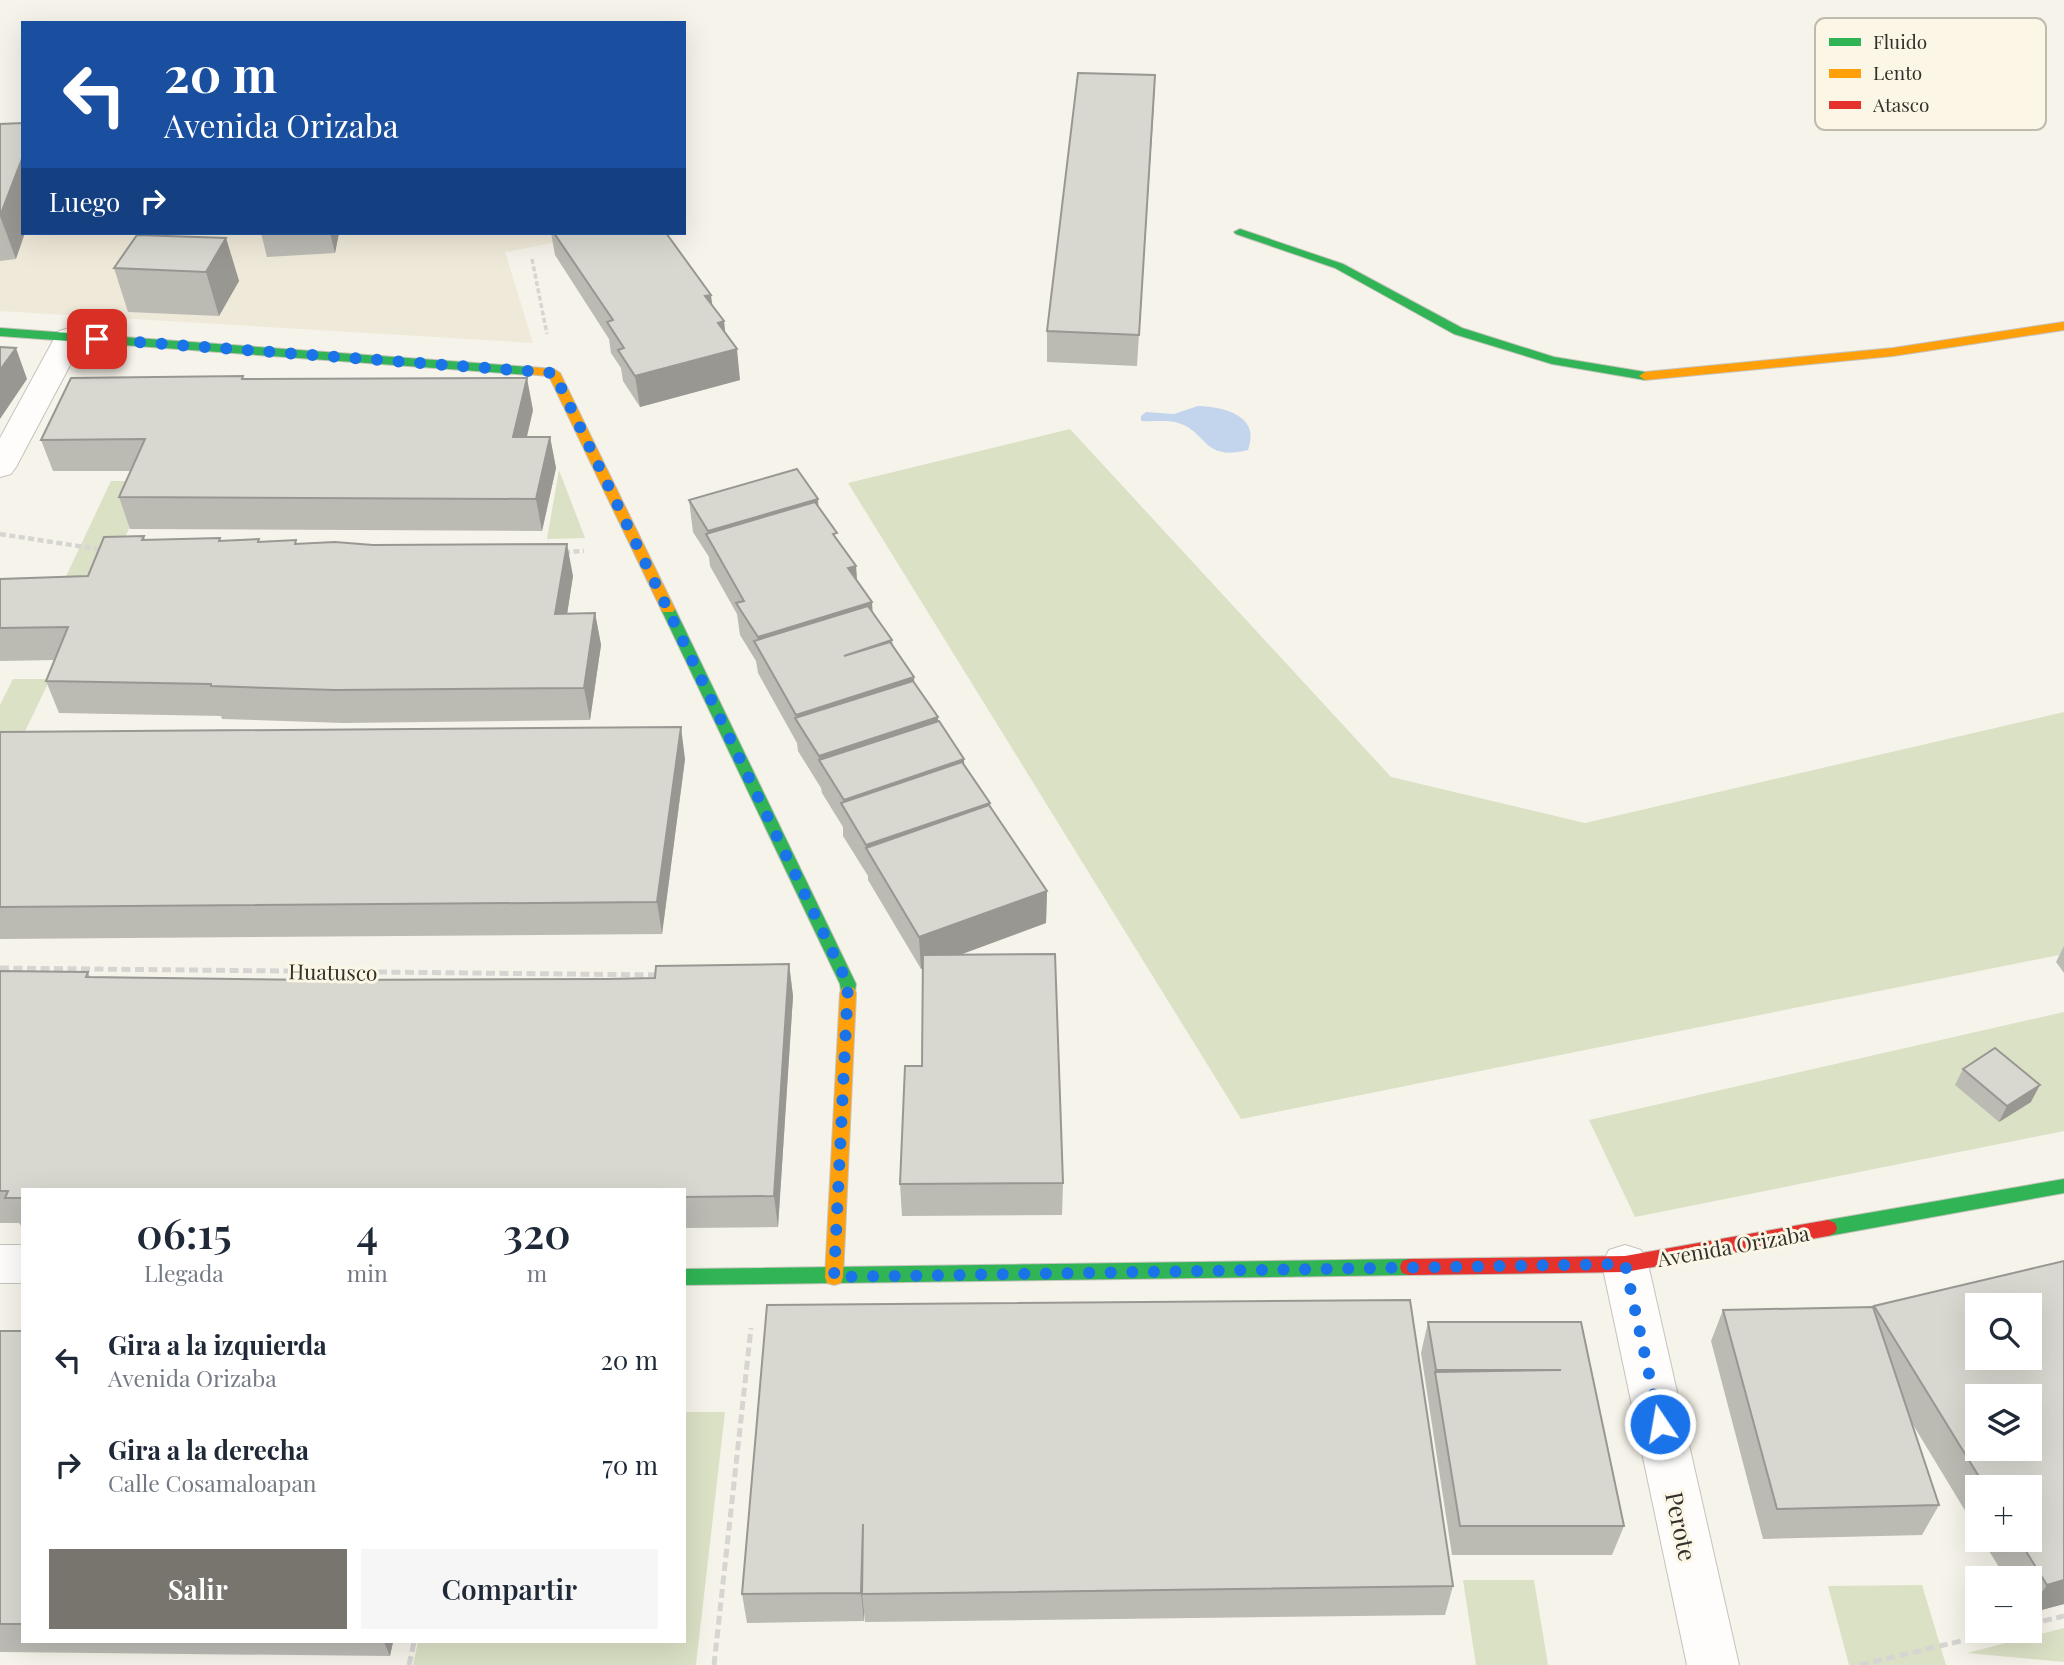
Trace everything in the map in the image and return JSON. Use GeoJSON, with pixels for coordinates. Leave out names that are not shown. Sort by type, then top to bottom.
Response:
{"type":"FeatureCollection","features":[{"type":"Feature","properties":{"kind":"street"},"geometry":{"type":"LineString","coordinates":[[1240,232],[1339,266],[1458,331],[1552,360],[1653,377],[1893,352],[2064,326]]}},
{"type":"Feature","properties":{"kind":"street"},"geometry":{"type":"LineString","coordinates":[[0,332],[554,373],[848,984],[834,1277]]}},
{"type":"Feature","properties":{"kind":"street"},"geometry":{"type":"LineString","coordinates":[[0,467],[70,337]]}},
{"type":"Feature","properties":{"kind":"street","name":"Avenida Orizaba"},"geometry":{"type":"LineString","coordinates":[[686,1276],[834,1277],[1625,1264],[2064,1186]]}},
{"type":"Feature","properties":{"kind":"street"},"geometry":{"type":"LineString","coordinates":[[0,1264],[21,1264]]}},
{"type":"Feature","properties":{"kind":"street","name":"Perote"},"geometry":{"type":"LineString","coordinates":[[1625,1264],[1713,1665]]}},
{"type":"Feature","properties":{"kind":"path"},"geometry":{"type":"LineString","coordinates":[[532,259],[554,373]]}},
{"type":"Feature","properties":{"kind":"path"},"geometry":{"type":"LineString","coordinates":[[0,534],[109,551]]}},
{"type":"Feature","properties":{"kind":"path"},"geometry":{"type":"LineString","coordinates":[[556,552],[584,551]]}},
{"type":"Feature","properties":{"kind":"path","name":"Huatusco"},"geometry":{"type":"LineString","coordinates":[[0,968],[666,975]]}},
{"type":"Feature","properties":{"kind":"path"},"geometry":{"type":"LineString","coordinates":[[714,1665],[756,1277]]}},
{"type":"Feature","properties":{"kind":"path"},"geometry":{"type":"LineString","coordinates":[[2042,1622],[2064,1616]]}},
{"type":"Feature","properties":{"kind":"path"},"geometry":{"type":"LineString","coordinates":[[1860,1665],[1965,1640]]}},
{"type":"Feature","properties":{"kind":"path"},"geometry":{"type":"LineString","coordinates":[[409,1665],[414,1643]]}},
{"type":"Feature","properties":{"kind":"shaded area"},"geometry":{"type":"Polygon","coordinates":[[[0,159],[21,227],[21,235],[592,235],[505,252],[533,343],[0,311],[0,159]]]}},
{"type":"Feature","properties":{"kind":"green space"},"geometry":{"type":"Polygon","coordinates":[[[1070,429],[1391,777],[1585,823],[2064,712],[2064,954],[1241,1119],[848,483],[1070,429]]]}},
{"type":"Feature","properties":{"kind":"green space"},"geometry":{"type":"Polygon","coordinates":[[[559,470],[585,538],[547,539],[559,470]]]}},
{"type":"Feature","properties":{"kind":"green space"},"geometry":{"type":"Polygon","coordinates":[[[111,481],[150,481],[103,587],[61,587],[111,481]]]}},
{"type":"Feature","properties":{"kind":"green space"},"geometry":{"type":"Polygon","coordinates":[[[13,679],[50,679],[0,784],[0,705],[13,679]]]}},
{"type":"Feature","properties":{"kind":"green space"},"geometry":{"type":"Polygon","coordinates":[[[2064,1012],[2064,1131],[1635,1217],[1589,1120],[2064,1012]]]}},
{"type":"Feature","properties":{"kind":"green space"},"geometry":{"type":"Polygon","coordinates":[[[686,1412],[725,1412],[696,1665],[413,1665],[418,1643],[686,1643],[686,1412]]]}},
{"type":"Feature","properties":{"kind":"green space"},"geometry":{"type":"Polygon","coordinates":[[[1463,1580],[1534,1580],[1548,1665],[1476,1665],[1463,1580]]]}},
{"type":"Feature","properties":{"kind":"green space"},"geometry":{"type":"Polygon","coordinates":[[[1922,1585],[1946,1665],[1849,1665],[1828,1586],[1922,1585]]]}},
{"type":"Feature","properties":{"kind":"green space"},"geometry":{"type":"Polygon","coordinates":[[[2064,1628],[2064,1662],[1967,1653],[2006,1643],[2042,1643],[2042,1634],[2064,1628]]]}},
{"type":"Feature","properties":{"kind":"water"},"geometry":{"type":"Polygon","coordinates":[[[1198,406],[1229,411],[1245,421],[1251,438],[1248,450],[1221,452],[1206,444],[1186,426],[1171,421],[1141,421],[1141,416],[1146,412],[1174,414],[1198,406]]]}},
{"type":"Feature","properties":{"kind":"building"},"geometry":{"type":"Polygon","coordinates":[[[1078,73],[1155,75],[1139,335],[1047,331],[1078,73]]]}},
{"type":"Feature","properties":{"kind":"building"},"geometry":{"type":"Polygon","coordinates":[[[21,123],[21,161],[0,216],[0,124],[21,123]]]}},
{"type":"Feature","properties":{"kind":"building"},"geometry":{"type":"Polygon","coordinates":[[[137,235],[226,238],[206,272],[114,268],[137,235]]]}},
{"type":"Feature","properties":{"kind":"building"},"geometry":{"type":"Polygon","coordinates":[[[555,235],[667,235],[711,295],[705,296],[724,321],[718,323],[737,349],[635,376],[618,350],[624,348],[607,322],[613,320],[555,235]]]}},
{"type":"Feature","properties":{"kind":"building"},"geometry":{"type":"Polygon","coordinates":[[[0,347],[16,348],[0,370],[0,347]]]}},
{"type":"Feature","properties":{"kind":"building"},"geometry":{"type":"Polygon","coordinates":[[[243,376],[242,379],[527,378],[513,437],[550,437],[536,499],[119,497],[145,439],[41,440],[71,378],[243,376]]]}},
{"type":"Feature","properties":{"kind":"building"},"geometry":{"type":"Polygon","coordinates":[[[797,469],[818,499],[708,531],[689,500],[797,469]]]}},
{"type":"Feature","properties":{"kind":"building"},"geometry":{"type":"Polygon","coordinates":[[[815,502],[837,533],[833,534],[856,566],[848,568],[872,602],[758,637],[736,603],[744,601],[706,534],[815,502]]]}},
{"type":"Feature","properties":{"kind":"building"},"geometry":{"type":"Polygon","coordinates":[[[144,536],[142,540],[296,540],[295,544],[567,544],[555,614],[595,613],[584,688],[335,690],[211,684],[46,681],[68,627],[0,628],[0,579],[88,576],[104,537],[144,536]]]}},
{"type":"Feature","properties":{"kind":"building"},"geometry":{"type":"Polygon","coordinates":[[[868,606],[892,640],[844,656],[890,642],[914,677],[796,715],[754,641],[868,606]]]}},
{"type":"Feature","properties":{"kind":"building"},"geometry":{"type":"Polygon","coordinates":[[[913,681],[938,717],[819,756],[795,718],[913,681]]]}},
{"type":"Feature","properties":{"kind":"building"},"geometry":{"type":"Polygon","coordinates":[[[939,721],[964,759],[844,800],[819,760],[939,721]]]}},
{"type":"Feature","properties":{"kind":"building"},"geometry":{"type":"Polygon","coordinates":[[[681,727],[657,902],[0,907],[0,732],[681,727]]]}},
{"type":"Feature","properties":{"kind":"building"},"geometry":{"type":"Polygon","coordinates":[[[962,762],[990,803],[866,845],[841,803],[962,762]]]}},
{"type":"Feature","properties":{"kind":"building"},"geometry":{"type":"Polygon","coordinates":[[[989,805],[1047,891],[919,937],[866,848],[989,805]]]}},
{"type":"Feature","properties":{"kind":"building"},"geometry":{"type":"Polygon","coordinates":[[[1055,954],[1063,1183],[900,1184],[905,1066],[922,1066],[923,955],[1055,954]]]}},
{"type":"Feature","properties":{"kind":"building"},"geometry":{"type":"Polygon","coordinates":[[[789,964],[774,1196],[686,1197],[686,1188],[21,1188],[21,1198],[5,1198],[8,1191],[0,1191],[0,971],[88,972],[86,977],[607,979],[655,978],[656,966],[789,964]]]}},
{"type":"Feature","properties":{"kind":"building"},"geometry":{"type":"Polygon","coordinates":[[[1995,1048],[2040,1085],[2007,1106],[1963,1069],[1995,1048]]]}},
{"type":"Feature","properties":{"kind":"building"},"geometry":{"type":"Polygon","coordinates":[[[2064,1261],[2064,1580],[2047,1585],[2042,1577],[2042,1566],[2035,1566],[2026,1552],[2042,1552],[2042,1475],[1978,1475],[1969,1461],[2042,1461],[2042,1384],[1965,1384],[1965,1454],[1874,1306],[2064,1261]]]}},
{"type":"Feature","properties":{"kind":"building"},"geometry":{"type":"Polygon","coordinates":[[[1410,1300],[1453,1586],[862,1594],[863,1524],[861,1593],[742,1594],[767,1305],[1410,1300]]]}},
{"type":"Feature","properties":{"kind":"building"},"geometry":{"type":"Polygon","coordinates":[[[1873,1307],[1939,1505],[1777,1509],[1723,1310],[1873,1307]]]}},
{"type":"Feature","properties":{"kind":"building"},"geometry":{"type":"Polygon","coordinates":[[[1428,1322],[1581,1322],[1624,1526],[1460,1526],[1435,1372],[1561,1370],[1436,1370],[1428,1322]]]}},
{"type":"Feature","properties":{"kind":"building"},"geometry":{"type":"Polygon","coordinates":[[[0,1331],[21,1331],[21,1624],[0,1624],[0,1331]]]}},
{"type":"Feature","properties":{"kind":"traffic: fast"},"geometry":{"type":"LineString","coordinates":[[1240,232],[1339,266],[1458,331],[1552,360],[1645,376]]}},
{"type":"Feature","properties":{"kind":"traffic: fast"},"geometry":{"type":"LineString","coordinates":[[0,332],[530,371]]}},
{"type":"Feature","properties":{"kind":"traffic: fast"},"geometry":{"type":"LineString","coordinates":[[668,609],[848,984],[848,993]]}},
{"type":"Feature","properties":{"kind":"traffic: fast"},"geometry":{"type":"LineString","coordinates":[[1828,1228],[2064,1186]]}},
{"type":"Feature","properties":{"kind":"traffic: fast"},"geometry":{"type":"LineString","coordinates":[[686,1277],[1409,1267]]}},
{"type":"Feature","properties":{"kind":"traffic: slow"},"geometry":{"type":"LineString","coordinates":[[1645,376],[1893,352],[2064,326]]}},
{"type":"Feature","properties":{"kind":"traffic: slow"},"geometry":{"type":"LineString","coordinates":[[530,371],[554,373],[668,609]]}},
{"type":"Feature","properties":{"kind":"traffic: slow"},"geometry":{"type":"LineString","coordinates":[[834,1277],[848,993]]}},
{"type":"Feature","properties":{"kind":"traffic: jam"},"geometry":{"type":"LineString","coordinates":[[1409,1267],[1625,1264],[1828,1228]]}},
{"type":"Feature","properties":{"kind":"route"},"geometry":{"type":"LineString","coordinates":[[97,339],[554,373],[848,984],[834,1277],[1625,1264],[1660,1424]]}}]}
